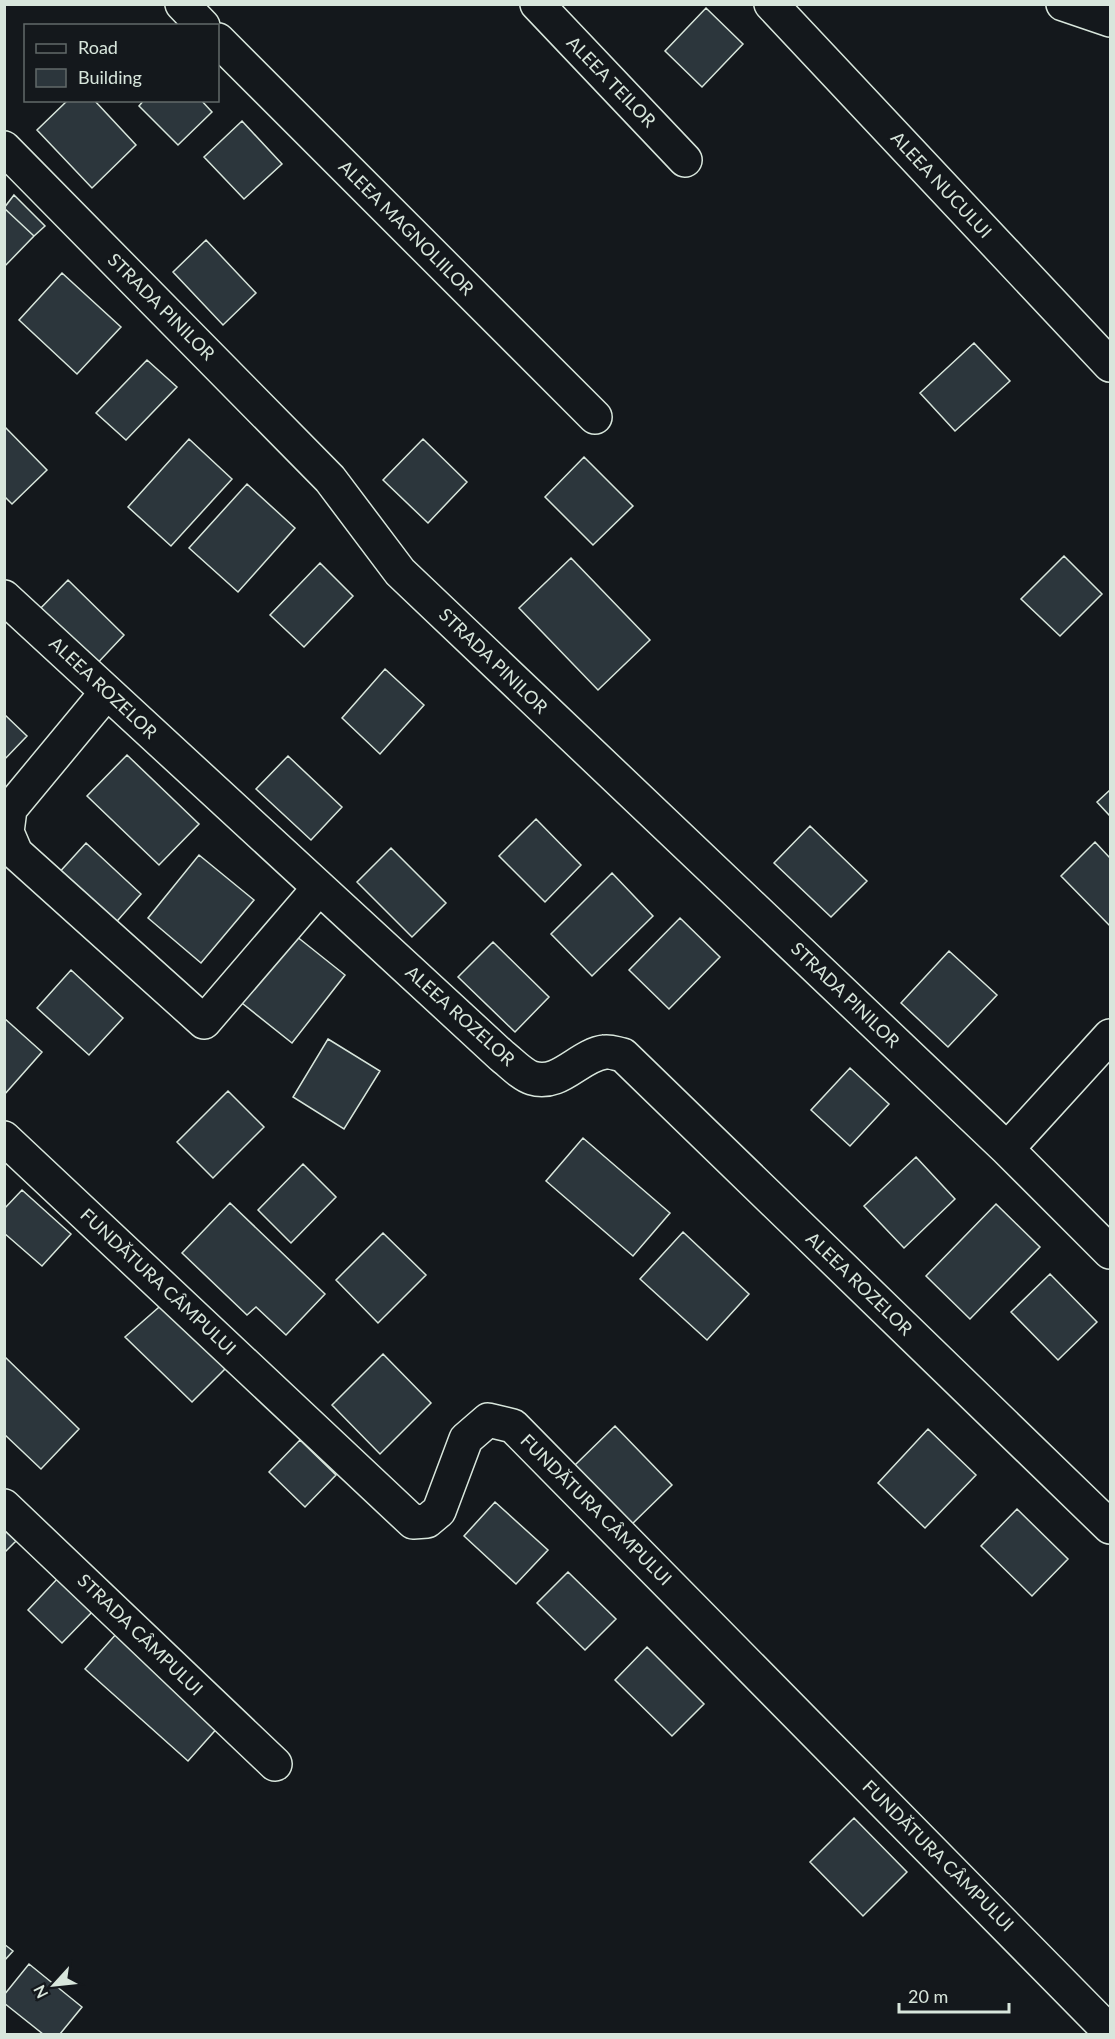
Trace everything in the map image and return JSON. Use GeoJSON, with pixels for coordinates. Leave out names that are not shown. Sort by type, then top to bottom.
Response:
{"type":"FeatureCollection","features":[{"type":"Feature","properties":{"kind":"street"},"geometry":{"type":"LineString","coordinates":[[182,4],[201,24]]}},
{"type":"Feature","properties":{"kind":"street","name":"ALEEA TEILOR"},"geometry":{"type":"LineString","coordinates":[[537,4],[685,160]]}},
{"type":"Feature","properties":{"kind":"street","name":"ALEEA NUCULUI"},"geometry":{"type":"LineString","coordinates":[[771,4],[1110,365]]}},
{"type":"Feature","properties":{"kind":"street"},"geometry":{"type":"LineString","coordinates":[[1063,4],[1110,20]]}},
{"type":"Feature","properties":{"kind":"street","name":"ALEEA MAGNOLIILOR"},"geometry":{"type":"LineString","coordinates":[[219,41],[595,417]]}},
{"type":"Feature","properties":{"kind":"street","name":"STRADA PINILOR"},"geometry":{"type":"LineString","coordinates":[[4,148],[330,479],[400,572],[1007,1149],[1110,1252]]}},
{"type":"Feature","properties":{"kind":"street","name":"ALEEA ROZELOR"},"geometry":{"type":"LineString","coordinates":[[4,597],[502,1056],[531,1078],[544,1079],[563,1074],[590,1057],[606,1051],[623,1055],[1110,1527]]}},
{"type":"Feature","properties":{"kind":"street"},"geometry":{"type":"LineString","coordinates":[[107,692],[10,808],[7,832],[16,854],[204,1022],[319,888]]}},
{"type":"Feature","properties":{"kind":"street"},"geometry":{"type":"LineString","coordinates":[[1007,1149],[1110,1036]]}},
{"type":"Feature","properties":{"kind":"street","name":"FUNDĂTURA CÂMPULUI"},"geometry":{"type":"LineString","coordinates":[[4,1138],[413,1522],[427,1521],[439,1511],[466,1439],[488,1420],[513,1426],[1110,2032]]}},
{"type":"Feature","properties":{"kind":"street","name":"STRADA CÂMPULUI"},"geometry":{"type":"LineString","coordinates":[[4,1506],[274,1764]]}},
{"type":"Feature","properties":{"kind":"building"},"geometry":{"type":"Polygon","coordinates":[[[706,8],[743,44],[702,87],[665,51],[706,8]]]}},
{"type":"Feature","properties":{"kind":"building"},"geometry":{"type":"Polygon","coordinates":[[[66,102],[96,102],[136,145],[92,188],[37,130],[66,102]]]}},
{"type":"Feature","properties":{"kind":"building"},"geometry":{"type":"Polygon","coordinates":[[[142,102],[203,102],[212,112],[178,145],[139,106],[142,102]]]}},
{"type":"Feature","properties":{"kind":"building"},"geometry":{"type":"Polygon","coordinates":[[[242,121],[282,164],[244,199],[204,157],[242,121]]]}},
{"type":"Feature","properties":{"kind":"building"},"geometry":{"type":"Polygon","coordinates":[[[14,195],[45,226],[34,236],[4,208],[14,195]]]}},
{"type":"Feature","properties":{"kind":"building"},"geometry":{"type":"Polygon","coordinates":[[[4,208],[34,236],[4,267],[4,208]]]}},
{"type":"Feature","properties":{"kind":"building"},"geometry":{"type":"Polygon","coordinates":[[[206,240],[256,293],[223,325],[173,272],[206,240]]]}},
{"type":"Feature","properties":{"kind":"building"},"geometry":{"type":"Polygon","coordinates":[[[62,273],[121,327],[77,374],[19,320],[62,273]]]}},
{"type":"Feature","properties":{"kind":"building"},"geometry":{"type":"Polygon","coordinates":[[[974,343],[1010,381],[955,431],[920,393],[974,343]]]}},
{"type":"Feature","properties":{"kind":"building"},"geometry":{"type":"Polygon","coordinates":[[[147,360],[177,387],[126,440],[96,413],[147,360]]]}},
{"type":"Feature","properties":{"kind":"building"},"geometry":{"type":"Polygon","coordinates":[[[4,426],[47,470],[12,504],[4,496],[4,426]]]}},
{"type":"Feature","properties":{"kind":"building"},"geometry":{"type":"Polygon","coordinates":[[[189,439],[232,479],[171,546],[128,507],[189,439]]]}},
{"type":"Feature","properties":{"kind":"building"},"geometry":{"type":"Polygon","coordinates":[[[423,439],[467,482],[428,523],[383,480],[423,439]]]}},
{"type":"Feature","properties":{"kind":"building"},"geometry":{"type":"Polygon","coordinates":[[[584,457],[633,506],[593,545],[545,497],[584,457]]]}},
{"type":"Feature","properties":{"kind":"building"},"geometry":{"type":"Polygon","coordinates":[[[247,484],[295,528],[238,592],[189,548],[247,484]]]}},
{"type":"Feature","properties":{"kind":"building"},"geometry":{"type":"Polygon","coordinates":[[[1064,556],[1102,594],[1060,636],[1021,599],[1064,556]]]}},
{"type":"Feature","properties":{"kind":"building"},"geometry":{"type":"Polygon","coordinates":[[[571,558],[650,640],[598,690],[519,608],[571,558]]]}},
{"type":"Feature","properties":{"kind":"building"},"geometry":{"type":"Polygon","coordinates":[[[320,563],[353,596],[304,647],[270,615],[320,563]]]}},
{"type":"Feature","properties":{"kind":"building"},"geometry":{"type":"Polygon","coordinates":[[[68,580],[124,635],[92,669],[35,614],[68,580]]]}},
{"type":"Feature","properties":{"kind":"building"},"geometry":{"type":"Polygon","coordinates":[[[385,669],[424,705],[380,754],[342,718],[385,669]]]}},
{"type":"Feature","properties":{"kind":"building"},"geometry":{"type":"Polygon","coordinates":[[[4,714],[27,736],[4,760],[4,714]]]}},
{"type":"Feature","properties":{"kind":"building"},"geometry":{"type":"Polygon","coordinates":[[[127,755],[199,824],[159,865],[87,796],[127,755]]]}},
{"type":"Feature","properties":{"kind":"building"},"geometry":{"type":"Polygon","coordinates":[[[288,756],[342,807],[311,840],[256,789],[288,756]]]}},
{"type":"Feature","properties":{"kind":"building"},"geometry":{"type":"Polygon","coordinates":[[[1110,790],[1110,816],[1097,802],[1110,790]]]}},
{"type":"Feature","properties":{"kind":"building"},"geometry":{"type":"Polygon","coordinates":[[[536,819],[581,865],[545,902],[499,856],[536,819]]]}},
{"type":"Feature","properties":{"kind":"building"},"geometry":{"type":"Polygon","coordinates":[[[810,826],[867,881],[831,917],[774,863],[810,826]]]}},
{"type":"Feature","properties":{"kind":"building"},"geometry":{"type":"Polygon","coordinates":[[[1095,842],[1110,858],[1110,926],[1061,876],[1095,842]]]}},
{"type":"Feature","properties":{"kind":"building"},"geometry":{"type":"Polygon","coordinates":[[[86,843],[141,894],[111,928],[56,876],[86,843]]]}},
{"type":"Feature","properties":{"kind":"building"},"geometry":{"type":"Polygon","coordinates":[[[391,848],[446,903],[412,937],[357,882],[391,848]]]}},
{"type":"Feature","properties":{"kind":"building"},"geometry":{"type":"Polygon","coordinates":[[[199,855],[254,900],[201,963],[148,918],[199,855]]]}},
{"type":"Feature","properties":{"kind":"building"},"geometry":{"type":"Polygon","coordinates":[[[612,873],[653,916],[592,976],[551,934],[612,873]]]}},
{"type":"Feature","properties":{"kind":"building"},"geometry":{"type":"Polygon","coordinates":[[[680,918],[720,957],[669,1009],[629,970],[680,918]]]}},
{"type":"Feature","properties":{"kind":"building"},"geometry":{"type":"Polygon","coordinates":[[[291,932],[345,975],[292,1043],[238,1000],[291,932]]]}},
{"type":"Feature","properties":{"kind":"building"},"geometry":{"type":"Polygon","coordinates":[[[493,942],[549,997],[515,1032],[458,977],[493,942]]]}},
{"type":"Feature","properties":{"kind":"building"},"geometry":{"type":"Polygon","coordinates":[[[949,951],[997,995],[948,1047],[901,1003],[949,951]]]}},
{"type":"Feature","properties":{"kind":"building"},"geometry":{"type":"Polygon","coordinates":[[[71,970],[123,1018],[89,1055],[37,1008],[71,970]]]}},
{"type":"Feature","properties":{"kind":"building"},"geometry":{"type":"Polygon","coordinates":[[[4,1018],[42,1052],[4,1095],[4,1018]]]}},
{"type":"Feature","properties":{"kind":"building"},"geometry":{"type":"Polygon","coordinates":[[[328,1039],[380,1071],[344,1129],[293,1097],[328,1039]]]}},
{"type":"Feature","properties":{"kind":"building"},"geometry":{"type":"Polygon","coordinates":[[[850,1068],[889,1104],[850,1146],[811,1110],[850,1068]]]}},
{"type":"Feature","properties":{"kind":"building"},"geometry":{"type":"Polygon","coordinates":[[[228,1091],[264,1127],[213,1178],[177,1142],[228,1091]]]}},
{"type":"Feature","properties":{"kind":"building"},"geometry":{"type":"Polygon","coordinates":[[[583,1138],[670,1213],[633,1256],[546,1181],[583,1138]]]}},
{"type":"Feature","properties":{"kind":"building"},"geometry":{"type":"Polygon","coordinates":[[[916,1157],[955,1199],[904,1248],[864,1206],[916,1157]]]}},
{"type":"Feature","properties":{"kind":"building"},"geometry":{"type":"Polygon","coordinates":[[[303,1164],[336,1197],[291,1243],[258,1210],[303,1164]]]}},
{"type":"Feature","properties":{"kind":"building"},"geometry":{"type":"Polygon","coordinates":[[[22,1190],[71,1234],[42,1266],[4,1233],[4,1209],[22,1190]]]}},
{"type":"Feature","properties":{"kind":"building"},"geometry":{"type":"Polygon","coordinates":[[[230,1203],[325,1294],[286,1335],[256,1307],[247,1315],[182,1253],[230,1203]]]}},
{"type":"Feature","properties":{"kind":"building"},"geometry":{"type":"Polygon","coordinates":[[[996,1204],[1040,1247],[970,1319],[926,1276],[996,1204]]]}},
{"type":"Feature","properties":{"kind":"building"},"geometry":{"type":"Polygon","coordinates":[[[683,1232],[749,1294],[707,1340],[640,1279],[683,1232]]]}},
{"type":"Feature","properties":{"kind":"building"},"geometry":{"type":"Polygon","coordinates":[[[383,1233],[426,1275],[378,1323],[336,1280],[383,1233]]]}},
{"type":"Feature","properties":{"kind":"building"},"geometry":{"type":"Polygon","coordinates":[[[1050,1274],[1097,1322],[1058,1360],[1011,1312],[1050,1274]]]}},
{"type":"Feature","properties":{"kind":"building"},"geometry":{"type":"Polygon","coordinates":[[[166,1301],[231,1363],[192,1402],[125,1337],[166,1301]]]}},
{"type":"Feature","properties":{"kind":"building"},"geometry":{"type":"Polygon","coordinates":[[[383,1354],[431,1403],[380,1454],[332,1405],[383,1354]]]}},
{"type":"Feature","properties":{"kind":"building"},"geometry":{"type":"Polygon","coordinates":[[[4,1356],[79,1429],[41,1469],[4,1434],[4,1356]]]}},
{"type":"Feature","properties":{"kind":"building"},"geometry":{"type":"Polygon","coordinates":[[[615,1426],[672,1485],[631,1525],[574,1466],[615,1426]]]}},
{"type":"Feature","properties":{"kind":"building"},"geometry":{"type":"Polygon","coordinates":[[[928,1429],[976,1475],[925,1528],[878,1483],[928,1429]]]}},
{"type":"Feature","properties":{"kind":"building"},"geometry":{"type":"Polygon","coordinates":[[[300,1440],[336,1475],[305,1507],[269,1472],[300,1440]]]}},
{"type":"Feature","properties":{"kind":"building"},"geometry":{"type":"Polygon","coordinates":[[[495,1502],[548,1550],[516,1584],[464,1536],[495,1502]]]}},
{"type":"Feature","properties":{"kind":"building"},"geometry":{"type":"Polygon","coordinates":[[[1017,1509],[1068,1559],[1032,1596],[981,1546],[1017,1509]]]}},
{"type":"Feature","properties":{"kind":"building"},"geometry":{"type":"Polygon","coordinates":[[[4,1530],[16,1541],[4,1553],[4,1530]]]}},
{"type":"Feature","properties":{"kind":"building"},"geometry":{"type":"Polygon","coordinates":[[[568,1572],[616,1619],[585,1650],[537,1603],[568,1572]]]}},
{"type":"Feature","properties":{"kind":"building"},"geometry":{"type":"Polygon","coordinates":[[[59,1577],[94,1610],[62,1643],[28,1610],[59,1577]]]}},
{"type":"Feature","properties":{"kind":"building"},"geometry":{"type":"Polygon","coordinates":[[[117,1633],[220,1725],[188,1761],[85,1669],[117,1633]]]}},
{"type":"Feature","properties":{"kind":"building"},"geometry":{"type":"Polygon","coordinates":[[[647,1647],[704,1704],[672,1736],[615,1680],[647,1647]]]}},
{"type":"Feature","properties":{"kind":"building"},"geometry":{"type":"Polygon","coordinates":[[[854,1818],[907,1872],[863,1916],[810,1862],[854,1818]]]}},
{"type":"Feature","properties":{"kind":"building"},"geometry":{"type":"Polygon","coordinates":[[[4,1944],[13,1951],[4,1961],[4,1944]]]}},
{"type":"Feature","properties":{"kind":"building"},"geometry":{"type":"Polygon","coordinates":[[[29,1964],[82,2007],[60,2034],[43,2034],[4,2003],[4,1995],[29,1964]]]}}]}
